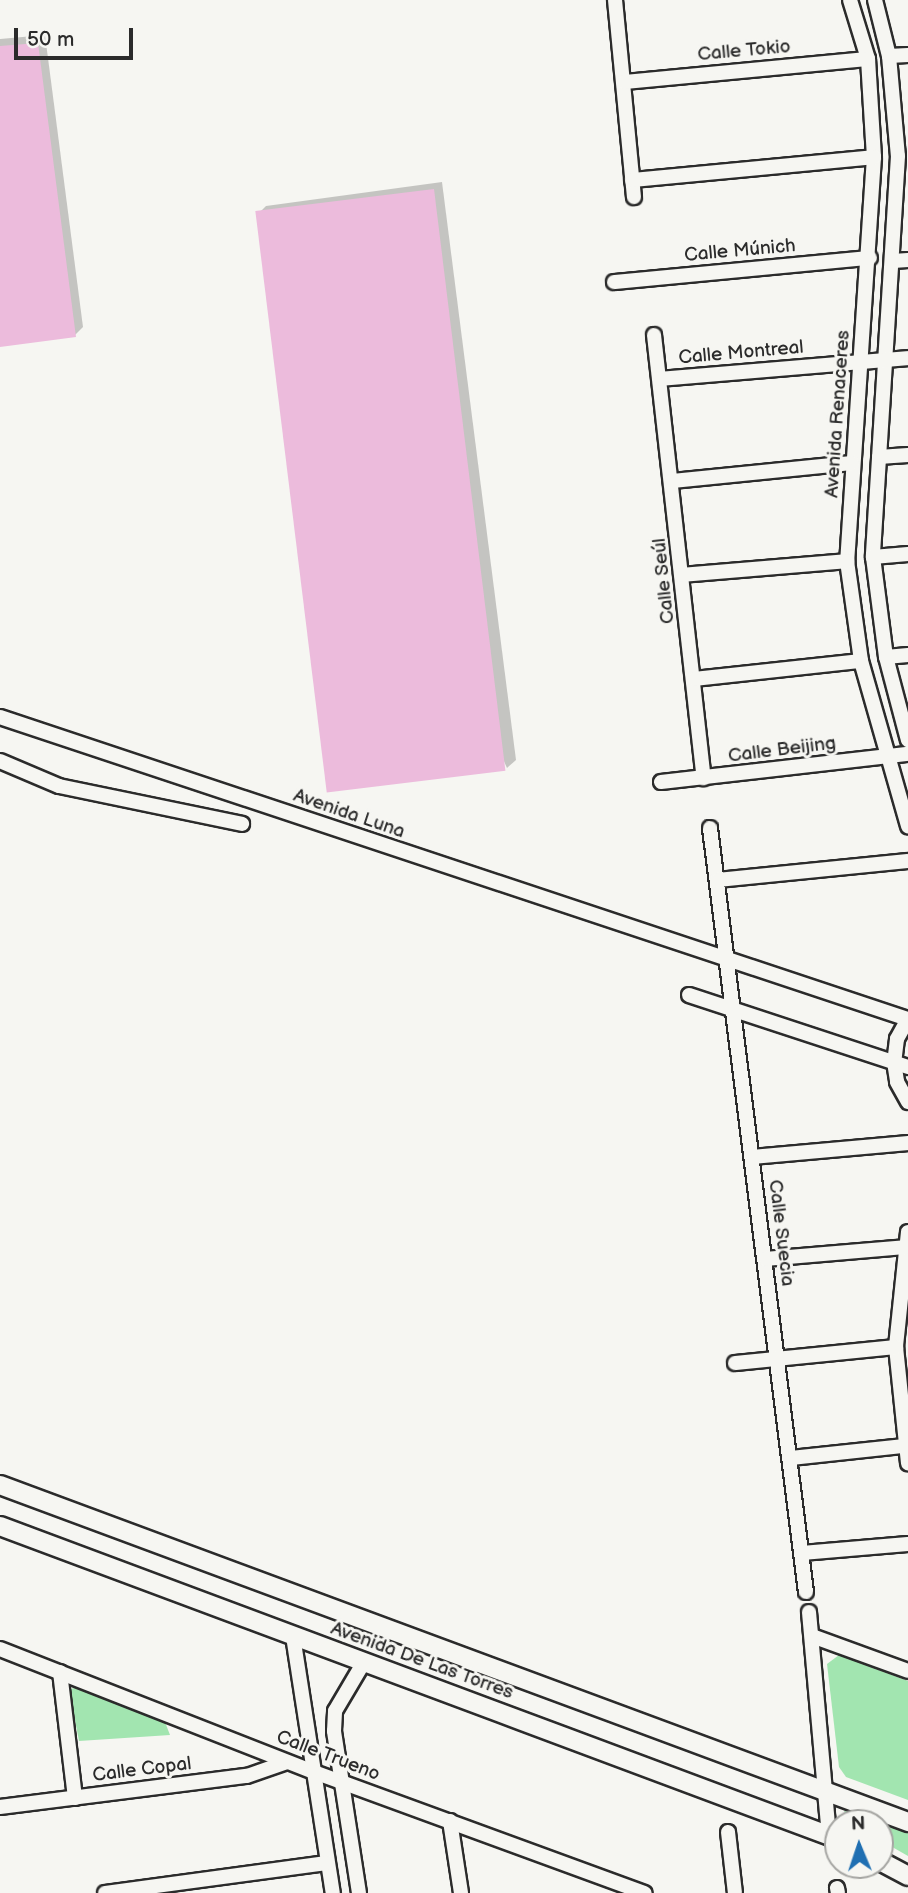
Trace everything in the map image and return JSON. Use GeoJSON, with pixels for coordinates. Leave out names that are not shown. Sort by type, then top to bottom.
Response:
{"type":"FeatureCollection","features":[{"type":"Feature","properties":{"kind":"street"},"geometry":{"type":"LineString","coordinates":[[615,0],[634,197]]}},
{"type":"Feature","properties":{"kind":"street","name":"Avenida Renaceres"},"geometry":{"type":"LineString","coordinates":[[850,0],[868,59],[874,157],[870,258],[852,463],[848,561],[861,661],[885,757],[908,826]]}},
{"type":"Feature","properties":{"kind":"street"},"geometry":{"type":"LineString","coordinates":[[875,0],[889,56],[903,155],[873,557],[886,657],[908,740]]}},
{"type":"Feature","properties":{"kind":"street"},"geometry":{"type":"LineString","coordinates":[[889,56],[908,55]]}},
{"type":"Feature","properties":{"kind":"street","name":"Calle Tokio"},"geometry":{"type":"LineString","coordinates":[[624,82],[868,59]]}},
{"type":"Feature","properties":{"kind":"street"},"geometry":{"type":"LineString","coordinates":[[632,180],[874,157]]}},
{"type":"Feature","properties":{"kind":"street","name":"Calle Múnich"},"geometry":{"type":"LineString","coordinates":[[614,282],[870,258]]}},
{"type":"Feature","properties":{"kind":"street"},"geometry":{"type":"LineString","coordinates":[[893,261],[908,260]]}},
{"type":"Feature","properties":{"kind":"street","name":"Calle Seúl"},"geometry":{"type":"LineString","coordinates":[[654,335],[704,778]]}},
{"type":"Feature","properties":{"kind":"street","name":"Calle Montreal"},"geometry":{"type":"LineString","coordinates":[[660,379],[908,358]]}},
{"type":"Feature","properties":{"kind":"street"},"geometry":{"type":"LineString","coordinates":[[879,457],[908,455]]}},
{"type":"Feature","properties":{"kind":"street"},"geometry":{"type":"LineString","coordinates":[[672,481],[852,463]]}},
{"type":"Feature","properties":{"kind":"street"},"geometry":{"type":"LineString","coordinates":[[873,557],[908,554]]}},
{"type":"Feature","properties":{"kind":"street"},"geometry":{"type":"LineString","coordinates":[[682,575],[848,561]]}},
{"type":"Feature","properties":{"kind":"street"},"geometry":{"type":"LineString","coordinates":[[886,657],[908,655]]}},
{"type":"Feature","properties":{"kind":"street"},"geometry":{"type":"LineString","coordinates":[[694,679],[861,661]]}},
{"type":"Feature","properties":{"kind":"street","name":"Avenida Luna"},"geometry":{"type":"LineString","coordinates":[[0,717],[726,961],[908,1019]]}},
{"type":"Feature","properties":{"kind":"street","name":"Calle Beijing"},"geometry":{"type":"LineString","coordinates":[[661,782],[908,754]]}},
{"type":"Feature","properties":{"kind":"street"},"geometry":{"type":"LineString","coordinates":[[0,761],[60,786],[242,824]]}},
{"type":"Feature","properties":{"kind":"street","name":"Calle Suecia"},"geometry":{"type":"LineString","coordinates":[[710,828],[806,1592]]}},
{"type":"Feature","properties":{"kind":"street"},"geometry":{"type":"LineString","coordinates":[[717,880],[908,861]]}},
{"type":"Feature","properties":{"kind":"street"},"geometry":{"type":"LineString","coordinates":[[689,995],[901,1064]]}},
{"type":"Feature","properties":{"kind":"street"},"geometry":{"type":"LineString","coordinates":[[908,1019],[897,1039],[901,1064],[897,1082],[908,1102]]}},
{"type":"Feature","properties":{"kind":"street"},"geometry":{"type":"LineString","coordinates":[[752,1157],[908,1143]]}},
{"type":"Feature","properties":{"kind":"street"},"geometry":{"type":"LineString","coordinates":[[766,1259],[907,1240],[896,1347],[904,1446],[908,1463]]}},
{"type":"Feature","properties":{"kind":"street"},"geometry":{"type":"LineString","coordinates":[[735,1363],[896,1347]]}},
{"type":"Feature","properties":{"kind":"street"},"geometry":{"type":"LineString","coordinates":[[791,1458],[904,1446]]}},
{"type":"Feature","properties":{"kind":"street","name":"Avenida De Las Torres"},"geometry":{"type":"LineString","coordinates":[[0,1485],[908,1822]]}},
{"type":"Feature","properties":{"kind":"street","name":"Avenida De Las Torres"},"geometry":{"type":"LineString","coordinates":[[0,1526],[824,1832]]}},
{"type":"Feature","properties":{"kind":"street"},"geometry":{"type":"LineString","coordinates":[[802,1553],[908,1544]]}},
{"type":"Feature","properties":{"kind":"street"},"geometry":{"type":"LineString","coordinates":[[809,1612],[829,1809]]}},
{"type":"Feature","properties":{"kind":"street"},"geometry":{"type":"LineString","coordinates":[[293,1636],[333,1893]]}},
{"type":"Feature","properties":{"kind":"street"},"geometry":{"type":"LineString","coordinates":[[812,1636],[908,1671]]}},
{"type":"Feature","properties":{"kind":"street","name":"Calle Trueno"},"geometry":{"type":"LineString","coordinates":[[0,1649],[287,1762],[645,1893]]}},
{"type":"Feature","properties":{"kind":"street"},"geometry":{"type":"LineString","coordinates":[[359,1893],[341,1782],[335,1710],[364,1662]]}},
{"type":"Feature","properties":{"kind":"street"},"geometry":{"type":"LineString","coordinates":[[60,1672],[75,1798]]}},
{"type":"Feature","properties":{"kind":"street","name":"Calle Copal"},"geometry":{"type":"LineString","coordinates":[[0,1807],[247,1776],[287,1762]]}},
{"type":"Feature","properties":{"kind":"street"},"geometry":{"type":"LineString","coordinates":[[450,1821],[461,1893]]}},
{"type":"Feature","properties":{"kind":"street"},"geometry":{"type":"LineString","coordinates":[[728,1832],[735,1893]]}},
{"type":"Feature","properties":{"kind":"street"},"geometry":{"type":"LineString","coordinates":[[105,1893],[327,1863]]}},
{"type":"Feature","properties":{"kind":"green space"},"geometry":{"type":"Polygon","coordinates":[[[839,1655],[908,1681],[908,1800],[846,1777],[839,1767],[827,1664],[839,1655]]]}},
{"type":"Feature","properties":{"kind":"green space"},"geometry":{"type":"Polygon","coordinates":[[[80,1687],[165,1722],[170,1735],[79,1741],[69,1689],[80,1687]]]}},
{"type":"Feature","properties":{"kind":"green space"},"geometry":{"type":"Polygon","coordinates":[[[894,1822],[908,1827],[908,1856],[894,1848],[894,1822]]]}},
{"type":"Feature","properties":{"kind":"building"},"geometry":{"type":"Polygon","coordinates":[[[38,43],[76,337],[0,347],[0,46],[38,43]]]}},
{"type":"Feature","properties":{"kind":"building"},"geometry":{"type":"Polygon","coordinates":[[[434,189],[505,771],[327,793],[255,211],[434,189]]]}}]}
